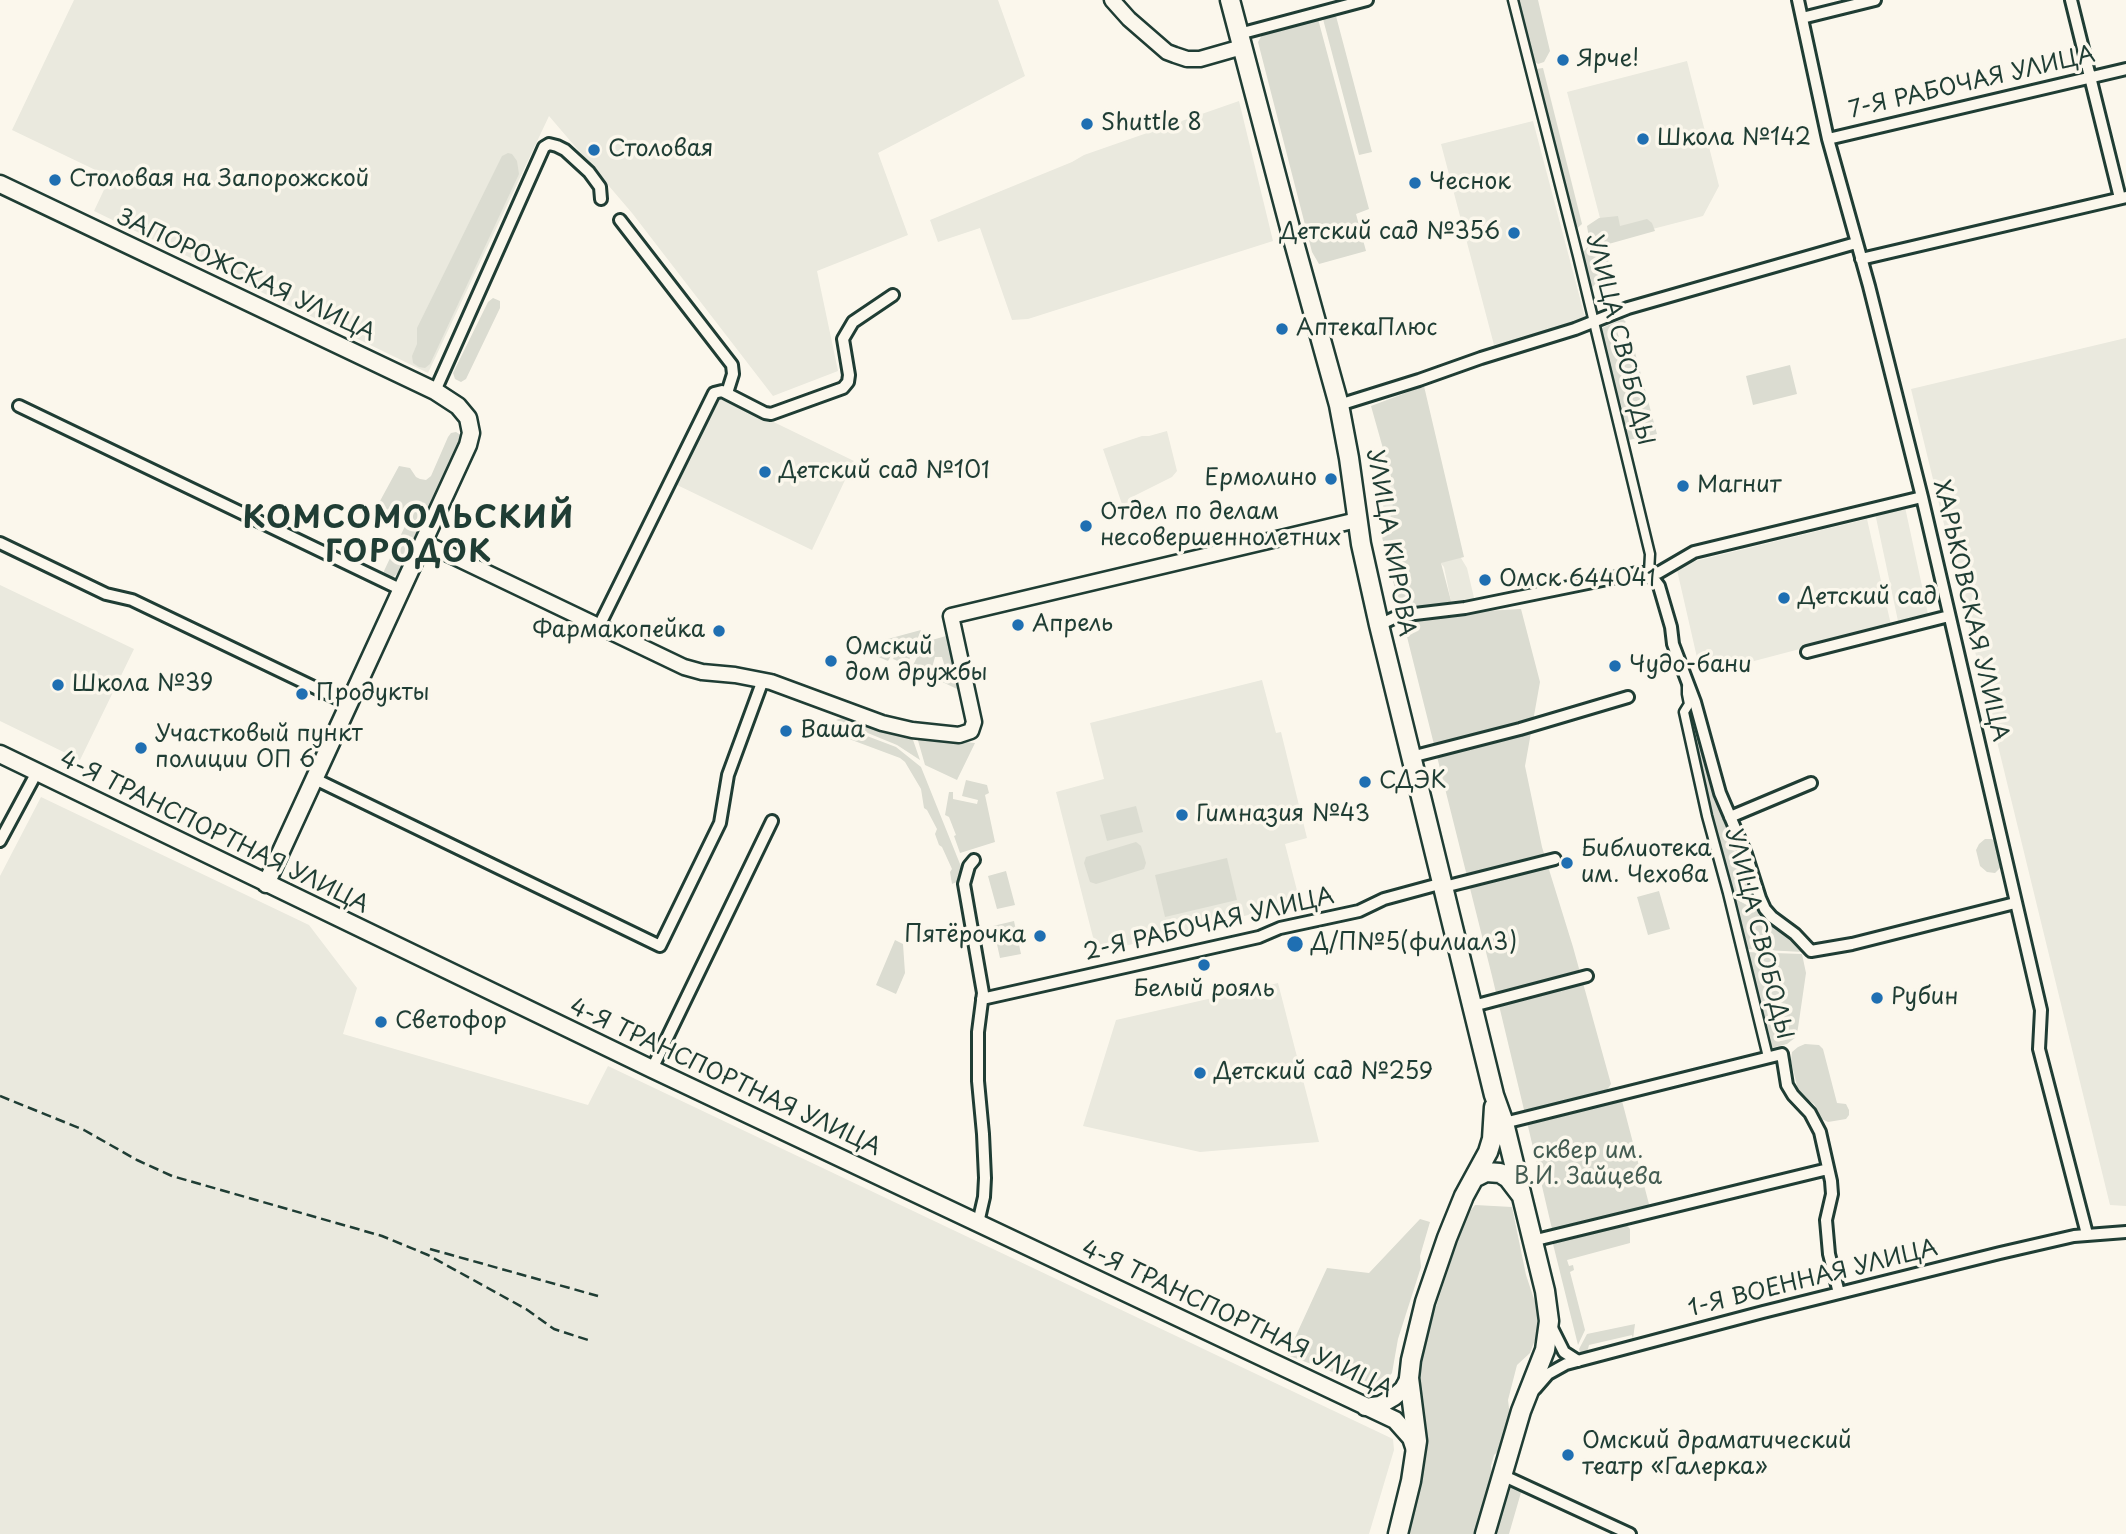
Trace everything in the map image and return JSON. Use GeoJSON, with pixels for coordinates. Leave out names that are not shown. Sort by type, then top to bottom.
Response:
{"type":"FeatureCollection","features":[{"type":"Feature","properties":{"kind":"main road","name":"УЛИЦА КИРОВА"},"geometry":{"type":"LineString","coordinates":[[1230,0],[1339,405],[1357,520],[1379,625],[1494,1096],[1504,1123],[1545,1291],[1549,1321],[1545,1350],[1525,1401],[1485,1534]]}},
{"type":"Feature","properties":{"kind":"main road","name":"ЗАПОРОЖСКАЯ УЛИЦА"},"geometry":{"type":"LineString","coordinates":[[0,184],[435,391],[458,406],[468,418],[471,433],[424,542]]}},
{"type":"Feature","properties":{"kind":"main road"},"geometry":{"type":"LineString","coordinates":[[267,884],[424,542]]}},
{"type":"Feature","properties":{"kind":"main road","name":"4-Я ТРАНСПОРТНАЯ УЛИЦА"},"geometry":{"type":"LineString","coordinates":[[0,754],[652,1069],[1395,1420],[1411,1438],[1416,1454]]}},
{"type":"Feature","properties":{"kind":"main road","name":"УЛИЦА КИРОВА"},"geometry":{"type":"LineString","coordinates":[[1398,1534],[1416,1454],[1416,1431],[1409,1378],[1425,1302],[1464,1196],[1476,1177],[1492,1139],[1494,1096]]}},
{"type":"Feature","properties":{"kind":"main road"},"geometry":{"type":"LineString","coordinates":[[1476,1177],[1486,1172],[1500,1173],[1508,1178],[1522,1197]]}},
{"type":"Feature","properties":{"kind":"main road"},"geometry":{"type":"LineString","coordinates":[[1365,1407],[1380,1405],[1394,1397],[1409,1378]]}},
{"type":"Feature","properties":{"kind":"street"},"geometry":{"type":"LineString","coordinates":[[1112,0],[1129,19],[1167,52],[1187,59],[1200,59],[1343,3],[1367,0]]}},
{"type":"Feature","properties":{"kind":"street","name":"УЛИЦА СВОБОДЫ"},"geometry":{"type":"LineString","coordinates":[[1513,0],[1650,554],[1649,573],[1659,586],[1673,644],[1695,702],[1720,793],[1746,854],[1765,909],[1811,951],[1852,944],[2015,903]]}},
{"type":"Feature","properties":{"kind":"street","name":"ХАРЬКОВСКАЯ УЛИЦА"},"geometry":{"type":"LineString","coordinates":[[1798,0],[1828,139],[1922,497],[1950,616],[2041,1010],[2039,1049],[2087,1234]]}},
{"type":"Feature","properties":{"kind":"street"},"geometry":{"type":"LineString","coordinates":[[1802,18],[1875,0]]}},
{"type":"Feature","properties":{"kind":"street"},"geometry":{"type":"LineString","coordinates":[[1861,259],[2123,197],[2071,0]]}},
{"type":"Feature","properties":{"kind":"street","name":"7-Я РАБОЧАЯ УЛИЦА"},"geometry":{"type":"LineString","coordinates":[[1828,139],[2126,69]]}},
{"type":"Feature","properties":{"kind":"street"},"geometry":{"type":"LineString","coordinates":[[435,391],[544,147],[550,144],[565,150],[589,172],[600,187],[601,199]]}},
{"type":"Feature","properties":{"kind":"street"},"geometry":{"type":"LineString","coordinates":[[620,220],[732,365],[733,374],[727,393]]}},
{"type":"Feature","properties":{"kind":"street"},"geometry":{"type":"LineString","coordinates":[[1339,405],[1593,323],[1628,307],[1856,243]]}},
{"type":"Feature","properties":{"kind":"street"},"geometry":{"type":"LineString","coordinates":[[598,626],[715,393],[727,393],[771,414],[843,388],[849,375],[844,338],[853,322],[893,295]]}},
{"type":"Feature","properties":{"kind":"street"},"geometry":{"type":"LineString","coordinates":[[19,406],[402,590]]}},
{"type":"Feature","properties":{"kind":"street"},"geometry":{"type":"LineString","coordinates":[[1379,625],[1398,616],[1465,608],[1637,573],[1658,573],[1694,552],[1922,497]]}},
{"type":"Feature","properties":{"kind":"street"},"geometry":{"type":"LineString","coordinates":[[424,542],[684,667],[763,680],[882,723],[912,730],[959,735],[971,731],[974,722],[951,616],[1357,520]]}},
{"type":"Feature","properties":{"kind":"street"},"geometry":{"type":"LineString","coordinates":[[0,543],[106,594],[132,600],[349,704]]}},
{"type":"Feature","properties":{"kind":"street"},"geometry":{"type":"LineString","coordinates":[[1807,652],[1950,616]]}},
{"type":"Feature","properties":{"kind":"street"},"geometry":{"type":"LineString","coordinates":[[315,779],[660,946],[720,823],[728,775],[763,680]]}},
{"type":"Feature","properties":{"kind":"street","name":"УЛИЦА СВОБОДЫ"},"geometry":{"type":"LineString","coordinates":[[1688,686],[1689,704],[1684,712],[1707,816],[1768,1056],[1782,1054],[1787,1085],[1810,1114],[1819,1132],[1832,1194],[1826,1220],[1829,1254],[1839,1293]]}},
{"type":"Feature","properties":{"kind":"street"},"geometry":{"type":"LineString","coordinates":[[1411,757],[1629,697]]}},
{"type":"Feature","properties":{"kind":"street"},"geometry":{"type":"LineString","coordinates":[[0,841],[37,772]]}},
{"type":"Feature","properties":{"kind":"street"},"geometry":{"type":"LineString","coordinates":[[1730,817],[1811,783]]}},
{"type":"Feature","properties":{"kind":"street"},"geometry":{"type":"LineString","coordinates":[[652,1069],[772,821]]}},
{"type":"Feature","properties":{"kind":"street"},"geometry":{"type":"LineString","coordinates":[[974,859],[964,884],[983,993],[978,1032],[978,1081],[985,1178],[978,1223]]}},
{"type":"Feature","properties":{"kind":"street","name":"2-Я РАБОЧАЯ УЛИЦА"},"geometry":{"type":"LineString","coordinates":[[982,999],[1259,937],[1280,928],[1359,911],[1384,899],[1555,859]]}},
{"type":"Feature","properties":{"kind":"street"},"geometry":{"type":"LineString","coordinates":[[1473,1006],[1587,975]]}},
{"type":"Feature","properties":{"kind":"street"},"geometry":{"type":"LineString","coordinates":[[1504,1123],[1768,1056]]}},
{"type":"Feature","properties":{"kind":"street"},"geometry":{"type":"LineString","coordinates":[[1532,1241],[1828,1169]]}},
{"type":"Feature","properties":{"kind":"street","name":"1-Я ВОЕННАЯ УЛИЦА"},"geometry":{"type":"LineString","coordinates":[[1525,1401],[1548,1374],[1566,1363],[2000,1253],[2087,1234],[2126,1232]]}},
{"type":"Feature","properties":{"kind":"street"},"geometry":{"type":"LineString","coordinates":[[1549,1321],[1564,1352],[1578,1361]]}},
{"type":"Feature","properties":{"kind":"street"},"geometry":{"type":"LineString","coordinates":[[1502,1475],[1630,1534]]}},
{"type":"Feature","properties":{"kind":"shaded area"},"geometry":{"type":"Polygon","coordinates":[[[74,0],[998,0],[1025,76],[878,153],[908,235],[817,271],[838,371],[773,396],[632,213],[549,116],[428,373],[94,211],[110,177],[12,130],[74,0]]]}},
{"type":"Feature","properties":{"kind":"shaded area","name":"Школа №142"},"geometry":{"type":"Polygon","coordinates":[[[1687,61],[1719,186],[1703,216],[1606,241],[1567,92],[1687,61]]]}},
{"type":"Feature","properties":{"kind":"shaded area"},"geometry":{"type":"Polygon","coordinates":[[[1239,101],[1273,241],[1028,319],[1012,320],[980,228],[938,242],[930,220],[1084,155],[1239,101]]]}},
{"type":"Feature","properties":{"kind":"shaded area","name":"Детский сад №356"},"geometry":{"type":"Polygon","coordinates":[[[1533,121],[1586,321],[1494,345],[1441,144],[1533,121]]]}},
{"type":"Feature","properties":{"kind":"shaded area"},"geometry":{"type":"Polygon","coordinates":[[[2126,338],[2126,1206],[2110,1205],[1911,389],[2126,338]]]}},
{"type":"Feature","properties":{"kind":"shaded area","name":"Детский сад №101"},"geometry":{"type":"Polygon","coordinates":[[[718,395],[854,461],[812,550],[675,484],[718,395]]]}},
{"type":"Feature","properties":{"kind":"shaded area"},"geometry":{"type":"Polygon","coordinates":[[[1167,431],[1177,471],[1172,477],[1132,497],[1133,504],[1123,507],[1103,449],[1167,431]]]}},
{"type":"Feature","properties":{"kind":"shaded area"},"geometry":{"type":"Polygon","coordinates":[[[1396,483],[1455,548],[1467,568],[1475,602],[1452,606],[1444,567],[1403,519],[1387,520],[1378,488],[1396,483]]]}},
{"type":"Feature","properties":{"kind":"shaded area"},"geometry":{"type":"Polygon","coordinates":[[[1905,507],[1928,614],[1898,621],[1875,513],[1905,507]]]}},
{"type":"Feature","properties":{"kind":"shaded area","name":"Детский сад"},"geometry":{"type":"Polygon","coordinates":[[[1867,519],[1891,625],[1701,675],[1677,570],[1691,562],[1867,519]]]}},
{"type":"Feature","properties":{"kind":"shaded area","name":"Школа №39"},"geometry":{"type":"Polygon","coordinates":[[[0,585],[134,649],[80,760],[0,721],[0,585]]]}},
{"type":"Feature","properties":{"kind":"shaded area","name":"Гимназия №43"},"geometry":{"type":"Polygon","coordinates":[[[1262,680],[1276,733],[1281,732],[1307,838],[1285,844],[1300,902],[1097,953],[1056,792],[1104,779],[1090,723],[1262,680]]]}},
{"type":"Feature","properties":{"kind":"shaded area"},"geometry":{"type":"Polygon","coordinates":[[[41,797],[309,925],[357,988],[343,1034],[588,1105],[608,1066],[1393,1439],[1394,1450],[1369,1534],[0,1534],[0,876],[41,797]]]}},
{"type":"Feature","properties":{"kind":"shaded area","name":"Детский сад №259"},"geometry":{"type":"Polygon","coordinates":[[[1278,983],[1319,1142],[1200,1152],[1083,1126],[1116,1020],[1278,983]]]}},
{"type":"Feature","properties":{"kind":"green space"},"geometry":{"type":"Polygon","coordinates":[[[1518,0],[1538,0],[1550,51],[1544,62],[1538,64],[1534,61],[1518,0]]]}},
{"type":"Feature","properties":{"kind":"green space"},"geometry":{"type":"Polygon","coordinates":[[[1336,16],[1372,152],[1359,155],[1323,19],[1336,16]]]}},
{"type":"Feature","properties":{"kind":"green space"},"geometry":{"type":"Polygon","coordinates":[[[1318,19],[1369,209],[1356,214],[1366,251],[1319,264],[1312,252],[1258,42],[1262,35],[1318,19]]]}},
{"type":"Feature","properties":{"kind":"green space"},"geometry":{"type":"Polygon","coordinates":[[[1543,68],[1582,224],[1575,230],[1536,69],[1543,68]]]}},
{"type":"Feature","properties":{"kind":"green space"},"geometry":{"type":"Polygon","coordinates":[[[508,153],[517,161],[519,174],[430,364],[425,368],[419,367],[413,363],[412,356],[417,344],[417,328],[502,156],[508,153]]]}},
{"type":"Feature","properties":{"kind":"green space"},"geometry":{"type":"Polygon","coordinates":[[[1618,216],[1620,226],[1647,219],[1655,231],[1605,245],[1609,264],[1600,269],[1591,289],[1597,317],[1581,255],[1590,244],[1587,226],[1599,218],[1618,216]]]}},
{"type":"Feature","properties":{"kind":"green space"},"geometry":{"type":"Polygon","coordinates":[[[493,298],[500,301],[500,308],[466,379],[461,382],[455,379],[453,373],[488,302],[493,298]]]}},
{"type":"Feature","properties":{"kind":"green space"},"geometry":{"type":"Polygon","coordinates":[[[1623,319],[1626,322],[1616,328],[1622,347],[1633,345],[1657,434],[1624,441],[1597,330],[1623,319]]]}},
{"type":"Feature","properties":{"kind":"green space"},"geometry":{"type":"Polygon","coordinates":[[[1790,365],[1797,394],[1753,405],[1746,376],[1790,365]]]}},
{"type":"Feature","properties":{"kind":"green space"},"geometry":{"type":"Polygon","coordinates":[[[1424,386],[1464,557],[1441,563],[1455,616],[1521,609],[1540,682],[1525,766],[1542,847],[1611,1084],[1607,1090],[1525,1114],[1380,529],[1390,521],[1395,491],[1371,406],[1424,386]]]}},
{"type":"Feature","properties":{"kind":"green space"},"geometry":{"type":"Polygon","coordinates":[[[456,432],[461,435],[462,442],[397,574],[387,578],[384,571],[405,526],[402,516],[393,510],[383,509],[380,501],[399,466],[410,468],[420,479],[426,480],[431,476],[448,437],[456,432]]]}},
{"type":"Feature","properties":{"kind":"green space"},"geometry":{"type":"Polygon","coordinates":[[[921,630],[907,665],[893,659],[903,648],[894,642],[889,649],[892,654],[888,661],[876,656],[884,640],[921,630]]]}},
{"type":"Feature","properties":{"kind":"green space"},"geometry":{"type":"Polygon","coordinates":[[[946,636],[952,638],[965,690],[934,678],[944,664],[942,657],[935,657],[930,675],[912,667],[925,642],[946,636]]]}},
{"type":"Feature","properties":{"kind":"green space"},"geometry":{"type":"Polygon","coordinates":[[[1692,704],[1764,911],[1731,891],[1687,711],[1692,704]]]}},
{"type":"Feature","properties":{"kind":"green space"},"geometry":{"type":"Polygon","coordinates":[[[845,717],[912,737],[920,760],[897,745],[836,720],[845,717]]]}},
{"type":"Feature","properties":{"kind":"green space"},"geometry":{"type":"Polygon","coordinates":[[[830,722],[896,747],[921,767],[962,869],[959,881],[952,884],[952,869],[939,845],[935,834],[937,829],[924,808],[921,789],[905,762],[825,730],[824,724],[830,722]]]}},
{"type":"Feature","properties":{"kind":"green space"},"geometry":{"type":"Polygon","coordinates":[[[917,737],[975,743],[957,780],[925,765],[917,737]]]}},
{"type":"Feature","properties":{"kind":"green space"},"geometry":{"type":"Polygon","coordinates":[[[966,780],[987,785],[989,793],[985,795],[995,842],[960,853],[949,817],[945,815],[949,792],[953,792],[953,799],[977,804],[978,800],[962,796],[966,780]]]}},
{"type":"Feature","properties":{"kind":"green space"},"geometry":{"type":"Polygon","coordinates":[[[1136,806],[1143,832],[1107,841],[1100,815],[1136,806]]]}},
{"type":"Feature","properties":{"kind":"green space"},"geometry":{"type":"Polygon","coordinates":[[[1985,839],[1992,839],[1999,852],[2000,868],[1995,873],[1987,872],[1980,866],[1976,850],[1985,839]]]}},
{"type":"Feature","properties":{"kind":"green space"},"geometry":{"type":"Polygon","coordinates":[[[1136,842],[1141,846],[1146,863],[1144,869],[1096,884],[1090,882],[1084,863],[1086,857],[1136,842]]]}},
{"type":"Feature","properties":{"kind":"green space"},"geometry":{"type":"Polygon","coordinates":[[[1227,858],[1237,900],[1165,917],[1155,875],[1227,858]]]}},
{"type":"Feature","properties":{"kind":"green space"},"geometry":{"type":"Polygon","coordinates":[[[1006,871],[1015,905],[997,909],[988,876],[1006,871]]]}},
{"type":"Feature","properties":{"kind":"green space"},"geometry":{"type":"Polygon","coordinates":[[[1659,891],[1670,929],[1648,935],[1637,897],[1659,891]]]}},
{"type":"Feature","properties":{"kind":"green space"},"geometry":{"type":"Polygon","coordinates":[[[1732,897],[1769,917],[1799,943],[1803,952],[1746,949],[1732,897]]]}},
{"type":"Feature","properties":{"kind":"green space"},"geometry":{"type":"Polygon","coordinates":[[[1014,921],[1021,954],[1000,958],[993,926],[1014,921]]]}},
{"type":"Feature","properties":{"kind":"green space"},"geometry":{"type":"Polygon","coordinates":[[[895,940],[903,944],[905,973],[896,994],[876,985],[895,940]]]}},
{"type":"Feature","properties":{"kind":"green space"},"geometry":{"type":"Polygon","coordinates":[[[1746,952],[1802,954],[1806,973],[1798,1028],[1796,1037],[1787,1044],[1771,1048],[1746,952]]]}},
{"type":"Feature","properties":{"kind":"green space"},"geometry":{"type":"Polygon","coordinates":[[[1805,1044],[1819,1045],[1823,1049],[1837,1103],[1846,1104],[1849,1110],[1846,1119],[1828,1122],[1822,1119],[1814,1104],[1798,1090],[1791,1061],[1792,1052],[1805,1044]]]}},
{"type":"Feature","properties":{"kind":"green space","name":"сквер им. В.И. Зайцева"},"geometry":{"type":"Polygon","coordinates":[[[1621,1097],[1650,1208],[1552,1229],[1527,1122],[1621,1097]]]}},
{"type":"Feature","properties":{"kind":"green space"},"geometry":{"type":"Polygon","coordinates":[[[1475,1205],[1512,1207],[1526,1275],[1535,1302],[1538,1322],[1536,1337],[1530,1353],[1517,1365],[1508,1400],[1510,1416],[1501,1449],[1494,1455],[1492,1477],[1477,1534],[1409,1534],[1426,1445],[1418,1390],[1422,1358],[1427,1334],[1453,1255],[1468,1214],[1475,1205]]]}},
{"type":"Feature","properties":{"kind":"green space"},"geometry":{"type":"Polygon","coordinates":[[[1420,1219],[1430,1222],[1420,1256],[1421,1267],[1398,1339],[1392,1373],[1378,1389],[1287,1355],[1327,1268],[1369,1273],[1420,1219]]]}},
{"type":"Feature","properties":{"kind":"green space"},"geometry":{"type":"Polygon","coordinates":[[[1625,1223],[1630,1229],[1630,1243],[1567,1260],[1569,1266],[1573,1265],[1574,1270],[1570,1272],[1585,1330],[1578,1345],[1552,1240],[1625,1223]]]}},
{"type":"Feature","properties":{"kind":"green space"},"geometry":{"type":"Polygon","coordinates":[[[1635,1324],[1633,1339],[1632,1335],[1589,1345],[1587,1353],[1580,1354],[1579,1349],[1587,1334],[1635,1324]]]}},
{"type":"Feature","properties":{"kind":"green space"},"geometry":{"type":"Polygon","coordinates":[[[1515,1484],[1522,1489],[1509,1534],[1495,1534],[1508,1486],[1515,1484]]]}},
{"type":"Feature","properties":{"kind":"railway"},"geometry":{"type":"LineString","coordinates":[[0,1096],[84,1130],[172,1176],[382,1236],[428,1255],[526,1309],[554,1329],[588,1340]]}},
{"type":"Feature","properties":{"kind":"railway"},"geometry":{"type":"LineString","coordinates":[[430,1249],[598,1296]]}},
{"type":"Feature","properties":{"kind":"place","name":"Ярче!"},"geometry":{"type":"Point","coordinates":[1563,60]}},
{"type":"Feature","properties":{"kind":"place","name":"Shuttle 8"},"geometry":{"type":"Point","coordinates":[1087,124]}},
{"type":"Feature","properties":{"kind":"place","name":"Школа №142"},"geometry":{"type":"Point","coordinates":[1643,139]}},
{"type":"Feature","properties":{"kind":"place","name":"Столовая"},"geometry":{"type":"Point","coordinates":[594,150]}},
{"type":"Feature","properties":{"kind":"place","name":"Столовая на Запорожской"},"geometry":{"type":"Point","coordinates":[55,180]}},
{"type":"Feature","properties":{"kind":"place","name":"Чеснок"},"geometry":{"type":"Point","coordinates":[1415,183]}},
{"type":"Feature","properties":{"kind":"place","name":"Детский сад №356"},"geometry":{"type":"Point","coordinates":[1514,233]}},
{"type":"Feature","properties":{"kind":"place","name":"АптекаПлюс"},"geometry":{"type":"Point","coordinates":[1282,329]}},
{"type":"Feature","properties":{"kind":"place","name":"Детский сад №101"},"geometry":{"type":"Point","coordinates":[765,472]}},
{"type":"Feature","properties":{"kind":"place","name":"Ермолино"},"geometry":{"type":"Point","coordinates":[1331,479]}},
{"type":"Feature","properties":{"kind":"place","name":"Магнит"},"geometry":{"type":"Point","coordinates":[1683,486]}},
{"type":"Feature","properties":{"kind":"place","name":"Отдел по делам несовершеннолетних"},"geometry":{"type":"Point","coordinates":[1086,526]}},
{"type":"Feature","properties":{"kind":"place","name":"Омск 644041"},"geometry":{"type":"Point","coordinates":[1485,580]}},
{"type":"Feature","properties":{"kind":"place","name":"Детский сад"},"geometry":{"type":"Point","coordinates":[1784,598]}},
{"type":"Feature","properties":{"kind":"place","name":"Апрель"},"geometry":{"type":"Point","coordinates":[1018,625]}},
{"type":"Feature","properties":{"kind":"place","name":"Фармакопейка"},"geometry":{"type":"Point","coordinates":[719,631]}},
{"type":"Feature","properties":{"kind":"place","name":"Омский дом дружбы"},"geometry":{"type":"Point","coordinates":[831,661]}},
{"type":"Feature","properties":{"kind":"place","name":"Чудо-бани"},"geometry":{"type":"Point","coordinates":[1615,666]}},
{"type":"Feature","properties":{"kind":"place","name":"Школа №39"},"geometry":{"type":"Point","coordinates":[58,685]}},
{"type":"Feature","properties":{"kind":"place","name":"Продукты"},"geometry":{"type":"Point","coordinates":[302,694]}},
{"type":"Feature","properties":{"kind":"place","name":"Ваша"},"geometry":{"type":"Point","coordinates":[786,731]}},
{"type":"Feature","properties":{"kind":"place","name":"Участковый пункт полиции ОП 6"},"geometry":{"type":"Point","coordinates":[141,748]}},
{"type":"Feature","properties":{"kind":"place","name":"СДЭК"},"geometry":{"type":"Point","coordinates":[1365,782]}},
{"type":"Feature","properties":{"kind":"place","name":"Гимназия №43"},"geometry":{"type":"Point","coordinates":[1182,815]}},
{"type":"Feature","properties":{"kind":"place","name":"Библиотека им. Чехова"},"geometry":{"type":"Point","coordinates":[1567,863]}},
{"type":"Feature","properties":{"kind":"place","name":"Пятёрочка"},"geometry":{"type":"Point","coordinates":[1040,936]}},
{"type":"Feature","properties":{"kind":"place","name":"Д/П№5(филиал3)"},"geometry":{"type":"Point","coordinates":[1295,944]}},
{"type":"Feature","properties":{"kind":"place","name":"Белый рояль"},"geometry":{"type":"Point","coordinates":[1204,965]}},
{"type":"Feature","properties":{"kind":"place","name":"Рубин"},"geometry":{"type":"Point","coordinates":[1877,998]}},
{"type":"Feature","properties":{"kind":"place","name":"Светофор"},"geometry":{"type":"Point","coordinates":[381,1022]}},
{"type":"Feature","properties":{"kind":"place","name":"Детский сад №259"},"geometry":{"type":"Point","coordinates":[1200,1073]}},
{"type":"Feature","properties":{"kind":"place","name":"Омский драматический театр «Галерка»"},"geometry":{"type":"Point","coordinates":[1568,1455]}},
{"type":"Feature","properties":{"kind":"district","name":"КОМСОМОЛЬСКИЙ ГОРОДОК"},"geometry":{"type":"Point","coordinates":[409,537]}}]}
